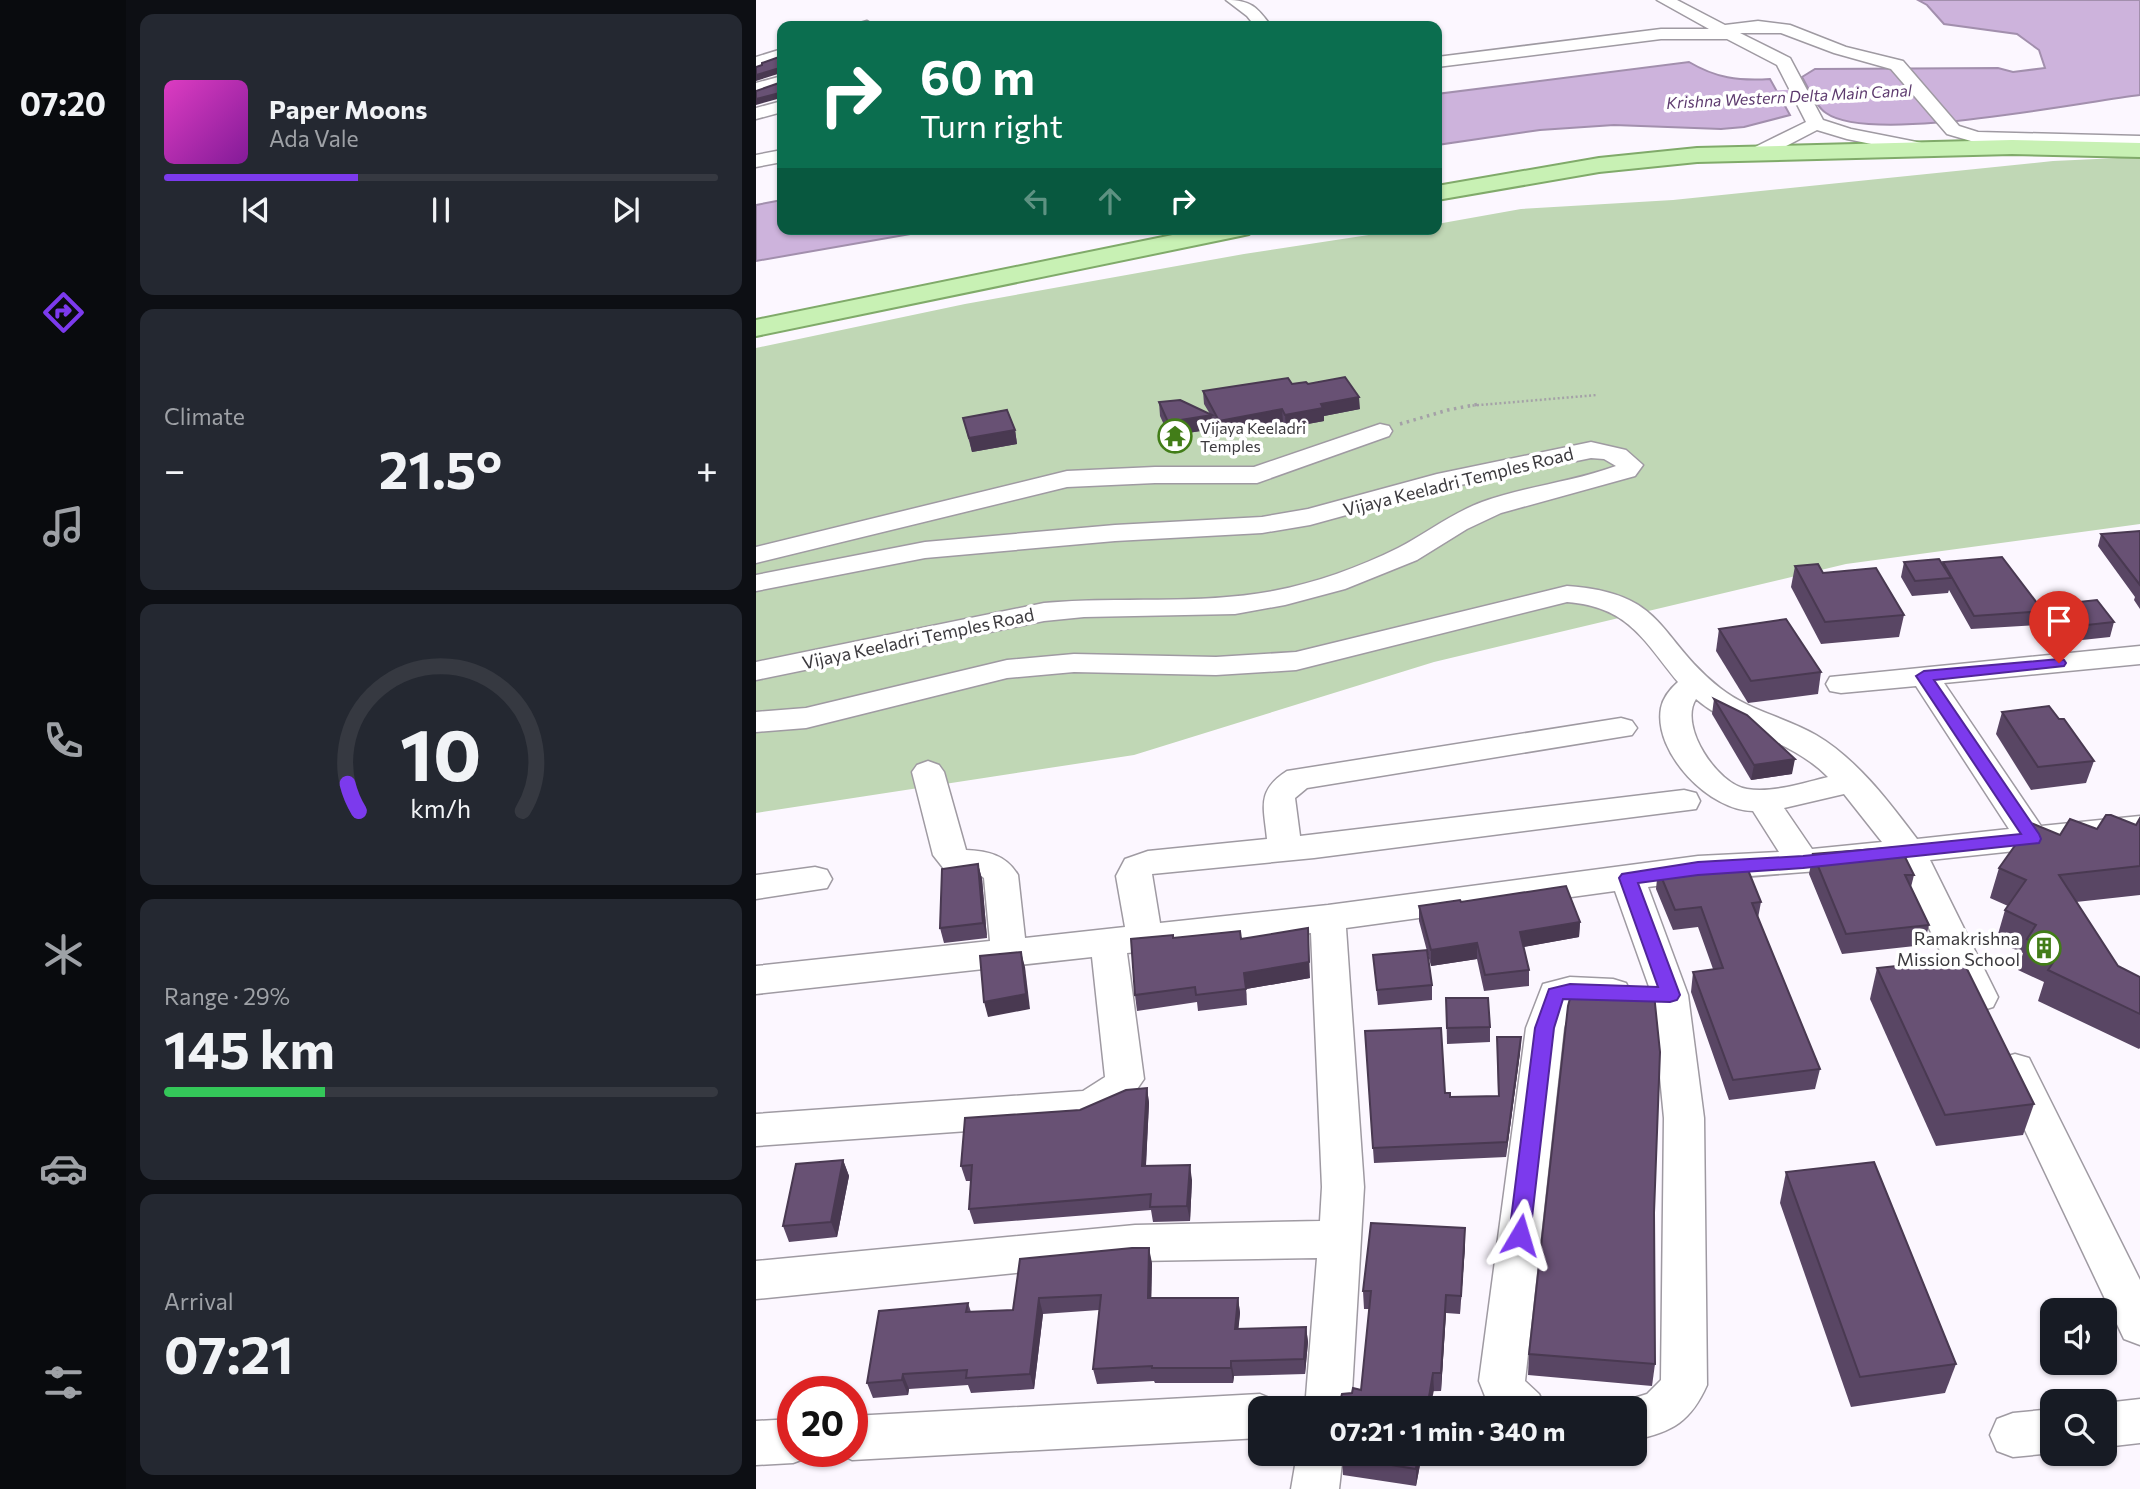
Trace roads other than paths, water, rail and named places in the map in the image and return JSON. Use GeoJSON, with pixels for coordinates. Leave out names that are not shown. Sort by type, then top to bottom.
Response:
{"type":"FeatureCollection","features":[{"type":"Feature","properties":{"kind":"main road"},"geometry":{"type":"LineString","coordinates":[[1442,192],[1599,165],[1697,155],[2012,147],[2140,150]]}},
{"type":"Feature","properties":{"kind":"main road"},"geometry":{"type":"LineString","coordinates":[[756,328],[1211,235]]}},
{"type":"Feature","properties":{"kind":"street"},"geometry":{"type":"LineString","coordinates":[[1234,0],[1253,13],[1259,21]]}},
{"type":"Feature","properties":{"kind":"street"},"geometry":{"type":"LineString","coordinates":[[1665,0],[1787,65],[1814,122],[1847,134],[1925,149]]}},
{"type":"Feature","properties":{"kind":"street"},"geometry":{"type":"LineString","coordinates":[[1639,25],[1703,19]]}},
{"type":"Feature","properties":{"kind":"street"},"geometry":{"type":"LineString","coordinates":[[1661,34],[1703,19]]}},
{"type":"Feature","properties":{"kind":"street"},"geometry":{"type":"LineString","coordinates":[[1442,61],[1661,34],[1706,36],[1772,26],[1815,38],[1835,48],[1885,60],[1903,70],[1953,130],[1977,137],[2140,142]]}},
{"type":"Feature","properties":{"kind":"street"},"geometry":{"type":"LineString","coordinates":[[756,62],[777,56]]}},
{"type":"Feature","properties":{"kind":"street"},"geometry":{"type":"LineString","coordinates":[[756,89],[777,83]]}},
{"type":"Feature","properties":{"kind":"street"},"geometry":{"type":"LineString","coordinates":[[756,114],[777,108]]}},
{"type":"Feature","properties":{"kind":"street"},"geometry":{"type":"LineString","coordinates":[[1756,154],[1814,122]]}},
{"type":"Feature","properties":{"kind":"street"},"geometry":{"type":"LineString","coordinates":[[756,161],[777,157]]}},
{"type":"Feature","properties":{"kind":"street"},"geometry":{"type":"LineString","coordinates":[[756,555],[1067,480],[1133,475],[1257,475],[1380,431]]}},
{"type":"Feature","properties":{"kind":"street","name":"Vijaya Keeladri Temples Road"},"geometry":{"type":"LineString","coordinates":[[756,583],[925,550],[1115,533],[1262,525],[1310,517],[1437,482],[1591,450],[1608,451],[1623,458],[1630,465],[1626,471],[1608,478],[1492,507],[1458,523],[1407,554],[1335,583],[1275,600],[1235,605],[1084,608],[1044,612],[756,671]]}},
{"type":"Feature","properties":{"kind":"street"},"geometry":{"type":"LineString","coordinates":[[756,722],[806,718],[1007,668],[1074,663],[1216,666],[1296,661],[1567,594],[1585,594],[1613,600],[1657,632],[1695,682],[1716,701],[1813,747],[1833,762],[1909,852],[2140,1325]]}},
{"type":"Feature","properties":{"kind":"street"},"geometry":{"type":"LineString","coordinates":[[1841,684],[2140,655]]}},
{"type":"Feature","properties":{"kind":"street"},"geometry":{"type":"LineString","coordinates":[[1924,676],[2033,839]]}},
{"type":"Feature","properties":{"kind":"street"},"geometry":{"type":"LineString","coordinates":[[1695,682],[1679,699],[1675,722],[1682,743],[1711,782],[1725,794],[1742,800],[1762,800],[1851,782]]}},
{"type":"Feature","properties":{"kind":"street"},"geometry":{"type":"LineString","coordinates":[[1285,849],[1279,798],[1284,788],[1298,779],[1620,728]]}},
{"type":"Feature","properties":{"kind":"street"},"geometry":{"type":"LineString","coordinates":[[928,772],[950,855],[956,861],[995,866],[1001,875],[1009,953]]}},
{"type":"Feature","properties":{"kind":"street"},"geometry":{"type":"LineString","coordinates":[[1762,800],[1803,862]]}},
{"type":"Feature","properties":{"kind":"street"},"geometry":{"type":"LineString","coordinates":[[756,1130],[1083,1107],[1118,1093],[1125,1079],[1127,940],[1133,876],[1137,867],[1176,859],[1285,849],[1685,801]]}},
{"type":"Feature","properties":{"kind":"street"},"geometry":{"type":"LineString","coordinates":[[756,980],[1328,918],[1698,869],[1909,852],[2140,827]]}},
{"type":"Feature","properties":{"kind":"street"},"geometry":{"type":"LineString","coordinates":[[1628,878],[1670,995],[1684,1118],[1684,1385],[1672,1404],[1647,1416]]}},
{"type":"Feature","properties":{"kind":"street"},"geometry":{"type":"LineString","coordinates":[[756,887],[815,879]]}},
{"type":"Feature","properties":{"kind":"street"},"geometry":{"type":"LineString","coordinates":[[1328,918],[1343,1186],[1329,1396]]}},
{"type":"Feature","properties":{"kind":"street"},"geometry":{"type":"LineString","coordinates":[[1507,1396],[1502,1381],[1543,1041],[1552,1000],[1562,991],[1670,995]]}},
{"type":"Feature","properties":{"kind":"street"},"geometry":{"type":"LineString","coordinates":[[756,1280],[1135,1243],[1341,1239]]}},
{"type":"Feature","properties":{"kind":"street"},"geometry":{"type":"LineString","coordinates":[[868,1437],[1248,1417]]}},
{"type":"Feature","properties":{"kind":"street"},"geometry":{"type":"LineString","coordinates":[[2117,1424],[2140,1422]]}},
{"type":"Feature","properties":{"kind":"street"},"geometry":{"type":"LineString","coordinates":[[756,1443],[777,1442]]}},
{"type":"Feature","properties":{"kind":"street"},"geometry":{"type":"LineString","coordinates":[[1314,1489],[1318,1466]]}},
{"type":"Feature","properties":{"kind":"waterway","name":"Krishna Western Delta Main Canal"},"geometry":{"type":"LineString","coordinates":[[1741,97],[1851,92]]}},
{"type":"Feature","properties":{"kind":"place","name":"Vijaya Keeladri Temples"},"geometry":{"type":"Point","coordinates":[1175,436]}},
{"type":"Feature","properties":{"kind":"place","name":"Ramakrishna Mission School"},"geometry":{"type":"Point","coordinates":[2044,948]}}]}
